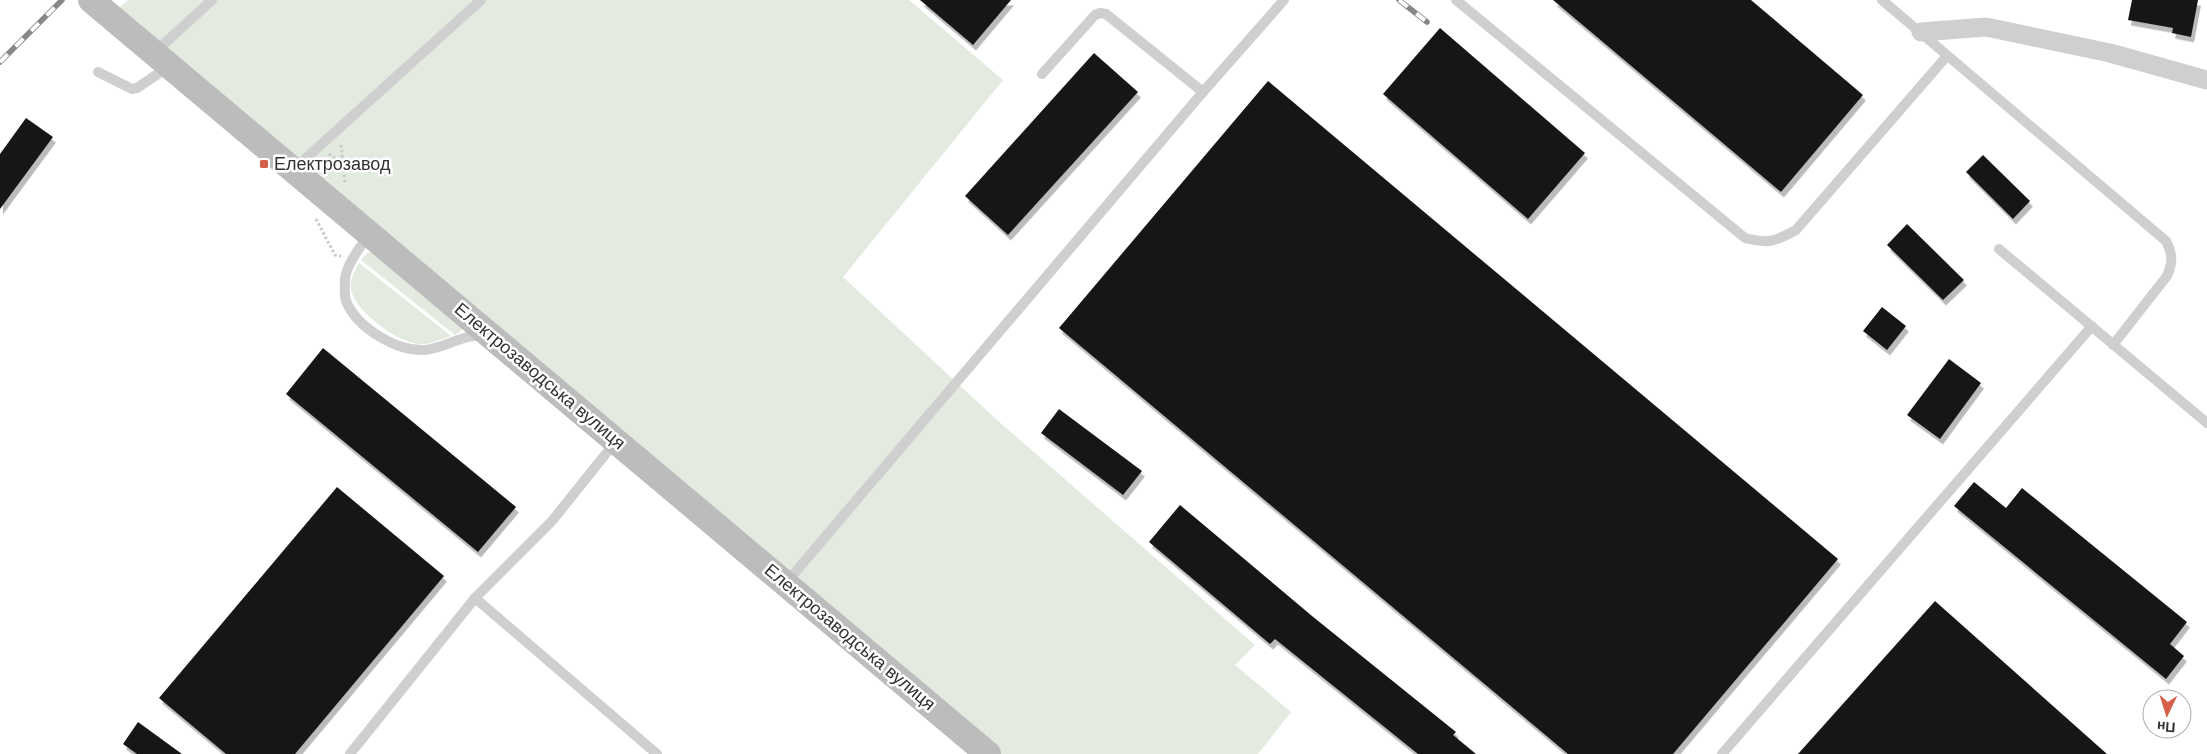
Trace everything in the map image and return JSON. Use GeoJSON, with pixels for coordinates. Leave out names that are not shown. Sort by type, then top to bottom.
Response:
{"type":"FeatureCollection","features":[{"type":"Feature","properties":{"kind":"main road","name":"Електрозаводська вулиця"},"geometry":{"type":"LineString","coordinates":[[91,0],[617,440],[988,754]]}},
{"type":"Feature","properties":{"kind":"street"},"geometry":{"type":"LineString","coordinates":[[1921,32],[1986,27],[2110,52],[2207,80]]}},
{"type":"Feature","properties":{"kind":"lane"},"geometry":{"type":"LineString","coordinates":[[98,72],[132,88],[137,88],[212,0]]}},
{"type":"Feature","properties":{"kind":"lane"},"geometry":{"type":"LineString","coordinates":[[293,170],[481,0]]}},
{"type":"Feature","properties":{"kind":"lane"},"geometry":{"type":"LineString","coordinates":[[786,583],[1203,92],[1284,0]]}},
{"type":"Feature","properties":{"kind":"lane"},"geometry":{"type":"LineString","coordinates":[[1456,0],[1745,238],[1765,243],[1776,241],[1796,230],[1946,57]]}},
{"type":"Feature","properties":{"kind":"lane"},"geometry":{"type":"LineString","coordinates":[[1882,0],[1921,32],[1946,57],[2166,241],[2172,254],[2172,264],[2166,276],[2113,345]]}},
{"type":"Feature","properties":{"kind":"lane"},"geometry":{"type":"LineString","coordinates":[[1042,74],[1095,15],[1100,13],[1106,14],[1203,92]]}},
{"type":"Feature","properties":{"kind":"lane"},"geometry":{"type":"LineString","coordinates":[[370,233],[347,271],[345,290],[346,300],[350,307],[367,327],[396,344],[415,350],[437,348],[480,335],[494,338]]}},
{"type":"Feature","properties":{"kind":"lane"},"geometry":{"type":"LineString","coordinates":[[1999,249],[2207,423]]}},
{"type":"Feature","properties":{"kind":"lane"},"geometry":{"type":"LineString","coordinates":[[1722,754],[2092,326]]}},
{"type":"Feature","properties":{"kind":"lane"},"geometry":{"type":"LineString","coordinates":[[350,754],[475,598],[552,521],[617,440]]}},
{"type":"Feature","properties":{"kind":"lane"},"geometry":{"type":"LineString","coordinates":[[475,598],[657,754]]}},
{"type":"Feature","properties":{"kind":"path"},"geometry":{"type":"LineString","coordinates":[[341,126],[342,162],[345,182]]}},
{"type":"Feature","properties":{"kind":"shaded area"},"geometry":{"type":"Polygon","coordinates":[[[128,0],[909,0],[1003,80],[843,277],[997,420],[1255,645],[1235,665],[1291,712],[1258,754],[988,754],[110,16],[128,0]]]}},
{"type":"Feature","properties":{"kind":"shaded area"},"geometry":{"type":"Polygon","coordinates":[[[372,252],[464,328],[455,335],[361,260],[367,253],[372,252]]]}},
{"type":"Feature","properties":{"kind":"shaded area"},"geometry":{"type":"Polygon","coordinates":[[[359,263],[451,336],[432,343],[412,343],[379,325],[360,307],[351,289],[354,272],[359,263]]]}},
{"type":"Feature","properties":{"kind":"building"},"geometry":{"type":"Polygon","coordinates":[[[920,0],[1011,0],[973,45],[920,0]]]}},
{"type":"Feature","properties":{"kind":"building"},"geometry":{"type":"Polygon","coordinates":[[[1553,0],[1751,0],[1863,95],[1781,192],[1553,0]]]}},
{"type":"Feature","properties":{"kind":"building"},"geometry":{"type":"Polygon","coordinates":[[[2132,0],[2198,0],[2191,37],[2172,33],[2173,28],[2128,20],[2132,0]]]}},
{"type":"Feature","properties":{"kind":"building"},"geometry":{"type":"Polygon","coordinates":[[[1440,28],[1585,153],[1528,219],[1383,94],[1440,28]]]}},
{"type":"Feature","properties":{"kind":"building"},"geometry":{"type":"Polygon","coordinates":[[[1094,53],[1138,92],[1008,235],[965,196],[1094,53]]]}},
{"type":"Feature","properties":{"kind":"building"},"geometry":{"type":"Polygon","coordinates":[[[1268,81],[1838,559],[1673,754],[1568,754],[1059,328],[1268,81]]]}},
{"type":"Feature","properties":{"kind":"building"},"geometry":{"type":"Polygon","coordinates":[[[26,118],[53,137],[0,209],[0,154],[26,118]]]}},
{"type":"Feature","properties":{"kind":"building"},"geometry":{"type":"Polygon","coordinates":[[[1983,155],[2030,201],[2013,219],[1966,172],[1983,155]]]}},
{"type":"Feature","properties":{"kind":"building"},"geometry":{"type":"Polygon","coordinates":[[[1907,224],[1964,280],[1943,300],[1887,245],[1907,224]]]}},
{"type":"Feature","properties":{"kind":"building"},"geometry":{"type":"Polygon","coordinates":[[[1882,307],[1906,326],[1887,350],[1863,331],[1882,307]]]}},
{"type":"Feature","properties":{"kind":"building"},"geometry":{"type":"Polygon","coordinates":[[[323,348],[516,507],[478,552],[286,394],[323,348]]]}},
{"type":"Feature","properties":{"kind":"building"},"geometry":{"type":"Polygon","coordinates":[[[1949,359],[1981,383],[1940,439],[1907,415],[1949,359]]]}},
{"type":"Feature","properties":{"kind":"building"},"geometry":{"type":"Polygon","coordinates":[[[1059,409],[1142,471],[1123,495],[1041,433],[1059,409]]]}},
{"type":"Feature","properties":{"kind":"building"},"geometry":{"type":"Polygon","coordinates":[[[1974,482],[2006,508],[2022,488],[2187,622],[2170,644],[2184,656],[2166,679],[1954,506],[1974,482]]]}},
{"type":"Feature","properties":{"kind":"building"},"geometry":{"type":"Polygon","coordinates":[[[337,487],[444,576],[295,754],[226,754],[159,698],[337,487]]]}},
{"type":"Feature","properties":{"kind":"building"},"geometry":{"type":"Polygon","coordinates":[[[1180,505],[1312,616],[1456,732],[1453,735],[1476,754],[1418,754],[1275,639],[1270,644],[1149,542],[1180,505]]]}},
{"type":"Feature","properties":{"kind":"building"},"geometry":{"type":"Polygon","coordinates":[[[1935,601],[2107,754],[1798,754],[1935,601]]]}},
{"type":"Feature","properties":{"kind":"building"},"geometry":{"type":"Polygon","coordinates":[[[138,722],[182,754],[137,754],[123,744],[138,722]]]}},
{"type":"Feature","properties":{"kind":"railway"},"geometry":{"type":"LineString","coordinates":[[0,62],[62,0]]}},
{"type":"Feature","properties":{"kind":"railway"},"geometry":{"type":"LineString","coordinates":[[1399,0],[1427,22]]}},
{"type":"Feature","properties":{"kind":"place","name":"Електрозавод"},"geometry":{"type":"Point","coordinates":[264,164]}}]}
